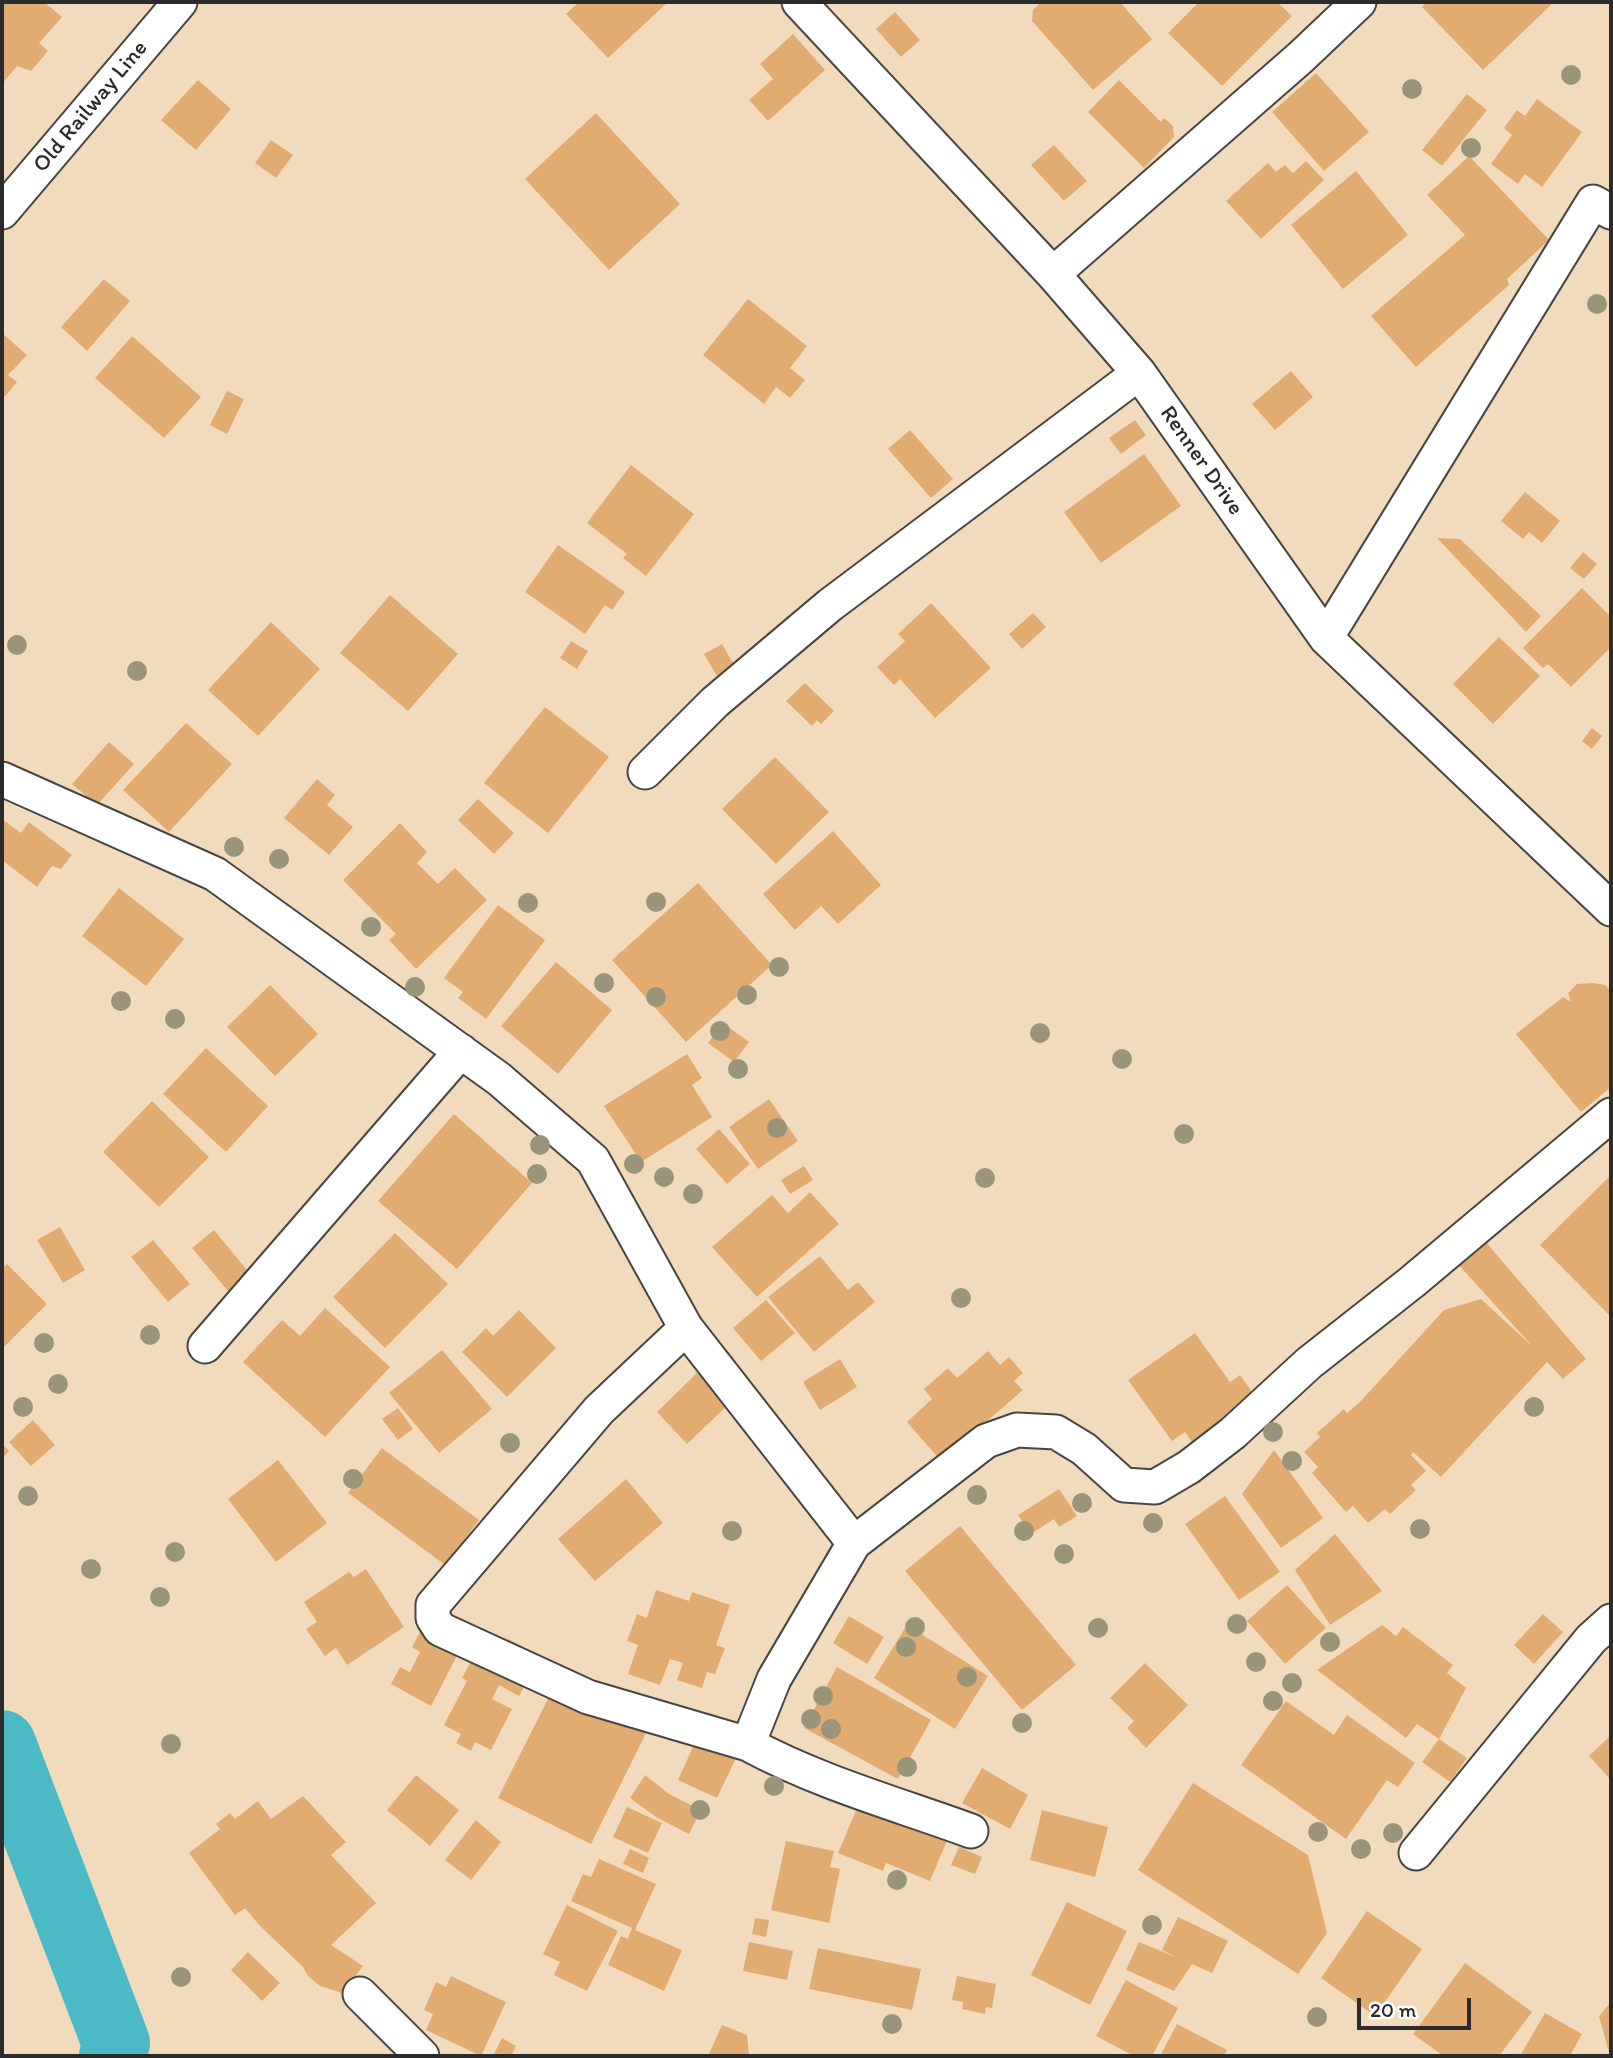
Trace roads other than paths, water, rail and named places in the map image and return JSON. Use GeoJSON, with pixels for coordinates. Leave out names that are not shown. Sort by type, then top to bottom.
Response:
{"type":"FeatureCollection","features":[{"type":"Feature","properties":{"kind":"street","name":"Old Railway Line"},"geometry":{"type":"LineString","coordinates":[[5,202],[180,2]]}},
{"type":"Feature","properties":{"kind":"street","name":"Renner Drive"},"geometry":{"type":"LineString","coordinates":[[799,2],[1053,274],[1139,373],[1326,638],[1611,909]]}},
{"type":"Feature","properties":{"kind":"street"},"geometry":{"type":"LineString","coordinates":[[1053,274],[1301,57],[1359,2]]}},
{"type":"Feature","properties":{"kind":"street"},"geometry":{"type":"LineString","coordinates":[[1326,638],[1593,202],[1611,212]]}},
{"type":"Feature","properties":{"kind":"street"},"geometry":{"type":"LineString","coordinates":[[645,772],[715,702],[830,605],[1139,373]]}},
{"type":"Feature","properties":{"kind":"street"},"geometry":{"type":"LineString","coordinates":[[2,779],[215,874],[499,1079],[593,1160],[686,1328],[855,1543]]}},
{"type":"Feature","properties":{"kind":"street"},"geometry":{"type":"LineString","coordinates":[[205,1346],[461,1051]]}},
{"type":"Feature","properties":{"kind":"street"},"geometry":{"type":"LineString","coordinates":[[748,1744],[774,1679],[855,1543],[986,1441],[1017,1430],[1056,1432],[1084,1449],[1124,1485],[1155,1487],[1189,1467],[1233,1433],[1309,1363],[1412,1282],[1611,1115]]}},
{"type":"Feature","properties":{"kind":"street"},"geometry":{"type":"LineString","coordinates":[[686,1328],[598,1410],[433,1605],[433,1618],[440,1629],[577,1693],[748,1744],[808,1772],[971,1831]]}},
{"type":"Feature","properties":{"kind":"street"},"geometry":{"type":"LineString","coordinates":[[1416,1853],[1591,1639],[1611,1621]]}},
{"type":"Feature","properties":{"kind":"street"},"geometry":{"type":"LineString","coordinates":[[360,1993],[422,2056]]}},
{"type":"Feature","properties":{"kind":"waterway"},"geometry":{"type":"LineString","coordinates":[[2,1744],[116,2043],[113,2056]]}}]}
